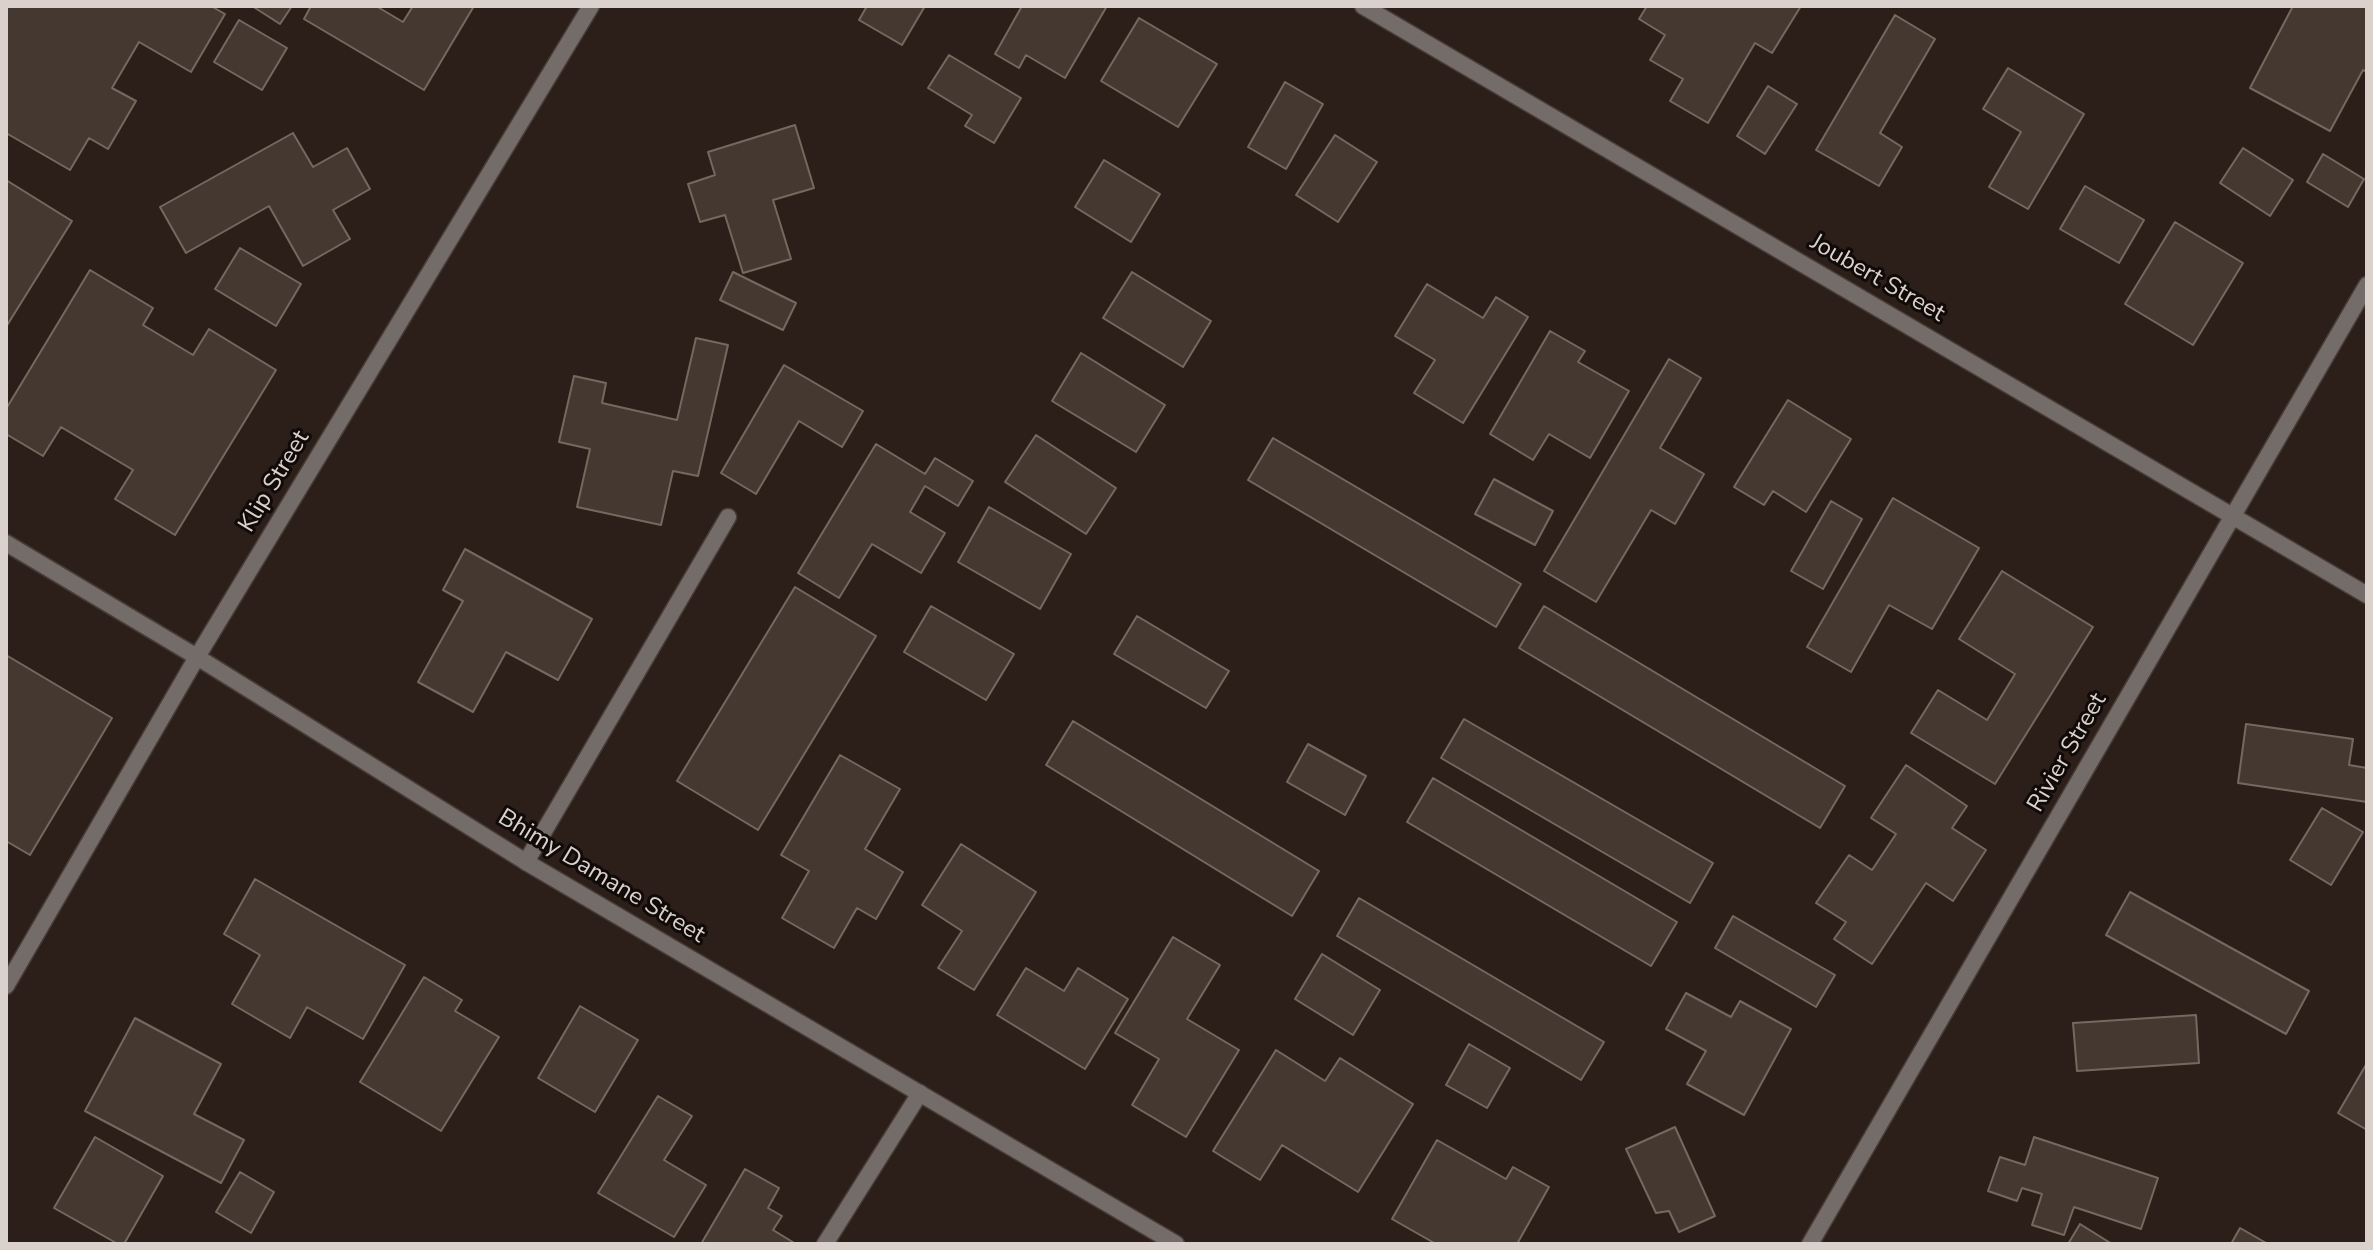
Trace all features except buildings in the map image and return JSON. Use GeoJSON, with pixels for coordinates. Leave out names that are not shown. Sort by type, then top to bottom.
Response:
{"type":"FeatureCollection","features":[{"type":"Feature","properties":{"kind":"street","name":"Klip Street"},"geometry":{"type":"LineString","coordinates":[[6,986],[197,657],[591,6]]}},
{"type":"Feature","properties":{"kind":"street","name":"Joubert Street"},"geometry":{"type":"LineString","coordinates":[[1363,6],[2367,595]]}},
{"type":"Feature","properties":{"kind":"street","name":"Rivier Street"},"geometry":{"type":"LineString","coordinates":[[1810,1244],[2367,285]]}},
{"type":"Feature","properties":{"kind":"street"},"geometry":{"type":"LineString","coordinates":[[526,862],[728,517]]}},
{"type":"Feature","properties":{"kind":"street","name":"Bhimy Damane Street"},"geometry":{"type":"LineString","coordinates":[[6,543],[197,657],[526,862],[1170,1242]]}},
{"type":"Feature","properties":{"kind":"street"},"geometry":{"type":"LineString","coordinates":[[825,1244],[920,1093]]}}]}
